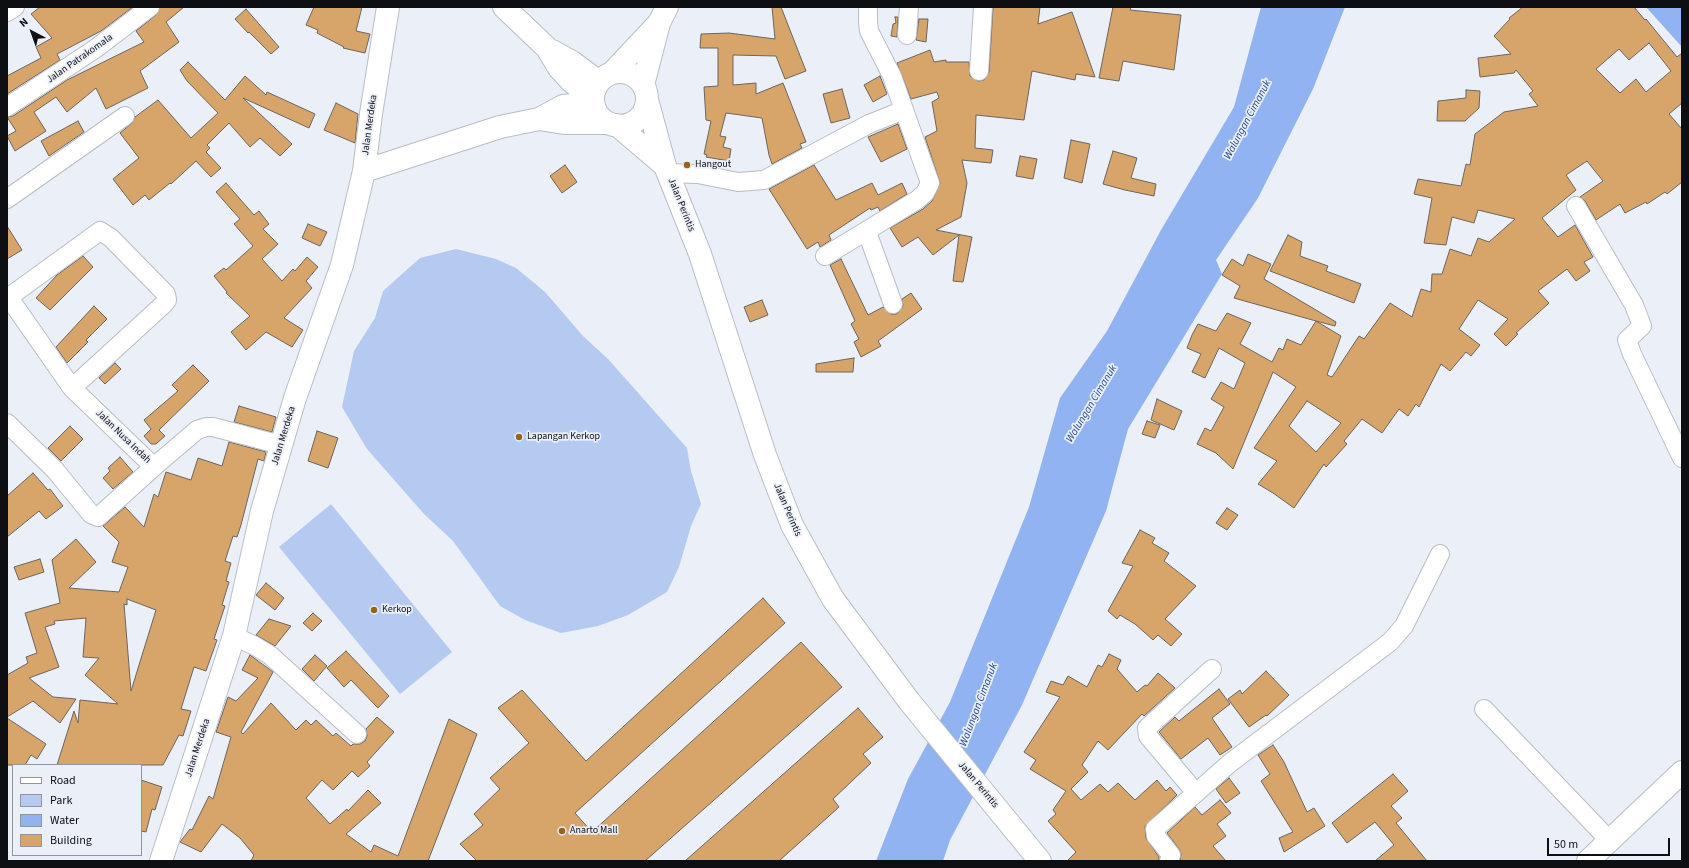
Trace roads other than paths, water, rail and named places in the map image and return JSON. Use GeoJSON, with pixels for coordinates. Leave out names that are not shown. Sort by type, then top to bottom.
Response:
{"type":"FeatureCollection","features":[{"type":"Feature","properties":{"kind":"street"},"geometry":{"type":"LineString","coordinates":[[7,12],[15,7]]}},
{"type":"Feature","properties":{"kind":"street","name":"Jalan Patrakomala"},"geometry":{"type":"LineString","coordinates":[[7,107],[95,49],[150,7]]}},
{"type":"Feature","properties":{"kind":"street","name":"Jalan Merdeka"},"geometry":{"type":"LineString","coordinates":[[161,861],[234,636],[262,511],[295,398],[342,265],[364,171],[371,114],[388,7]]}},
{"type":"Feature","properties":{"kind":"street"},"geometry":{"type":"LineString","coordinates":[[504,7],[547,48],[572,62],[600,89]]}},
{"type":"Feature","properties":{"kind":"street"},"geometry":{"type":"LineString","coordinates":[[825,256],[867,232],[917,200],[929,187],[929,179],[892,76],[869,31],[868,7]]}},
{"type":"Feature","properties":{"kind":"street"},"geometry":{"type":"LineString","coordinates":[[907,35],[909,7]]}},
{"type":"Feature","properties":{"kind":"street"},"geometry":{"type":"LineString","coordinates":[[979,71],[983,7]]}},
{"type":"Feature","properties":{"kind":"street"},"geometry":{"type":"LineString","coordinates":[[539,119],[564,123],[613,124],[629,123],[640,116],[645,108],[645,93],[663,15]]}},
{"type":"Feature","properties":{"kind":"street"},"geometry":{"type":"LineString","coordinates":[[663,15],[600,89],[599,115],[613,124],[667,169],[738,182],[764,180],[869,124],[904,110]]}},
{"type":"Feature","properties":{"kind":"street"},"geometry":{"type":"LineString","coordinates":[[364,171],[500,127],[539,119],[600,89],[620,72],[633,75],[645,93]]}},
{"type":"Feature","properties":{"kind":"street","name":"Jalan Perintis"},"geometry":{"type":"LineString","coordinates":[[645,93],[667,169],[700,254],[765,455],[792,525],[833,599],[909,701],[1013,826],[1040,861]]}},
{"type":"Feature","properties":{"kind":"street"},"geometry":{"type":"LineString","coordinates":[[7,198],[126,116]]}},
{"type":"Feature","properties":{"kind":"street"},"geometry":{"type":"LineString","coordinates":[[1576,206],[1634,305],[1642,326],[1627,340],[1632,354],[1682,458]]}},
{"type":"Feature","properties":{"kind":"street"},"geometry":{"type":"LineString","coordinates":[[8,296],[100,231],[111,238],[166,294],[167,300],[165,303],[72,388]]}},
{"type":"Feature","properties":{"kind":"street"},"geometry":{"type":"LineString","coordinates":[[867,232],[894,304]]}},
{"type":"Feature","properties":{"kind":"street","name":"Jalan Nusa Indah"},"geometry":{"type":"LineString","coordinates":[[8,296],[72,388],[153,466],[197,430],[206,427],[213,427],[281,445]]}},
{"type":"Feature","properties":{"kind":"street"},"geometry":{"type":"LineString","coordinates":[[7,423],[55,470],[91,514],[98,517],[156,465]]}},
{"type":"Feature","properties":{"kind":"street"},"geometry":{"type":"LineString","coordinates":[[1169,861],[1171,855],[1156,836],[1155,829],[1230,763],[1390,642],[1404,626],[1440,554]]}},
{"type":"Feature","properties":{"kind":"street"},"geometry":{"type":"LineString","coordinates":[[234,636],[270,655],[357,734]]}},
{"type":"Feature","properties":{"kind":"street"},"geometry":{"type":"LineString","coordinates":[[1196,793],[1148,736],[1146,728],[1212,670]]}},
{"type":"Feature","properties":{"kind":"street"},"geometry":{"type":"LineString","coordinates":[[1484,709],[1610,841]]}},
{"type":"Feature","properties":{"kind":"street"},"geometry":{"type":"LineString","coordinates":[[1588,861],[1682,772]]}},
{"type":"Feature","properties":{"kind":"water","name":"Walungan Cimanuk"},"geometry":{"type":"Polygon","coordinates":[[[1261,7],[1345,7],[1313,89],[1258,198],[1216,260],[1222,274],[1128,429],[1106,511],[1022,705],[950,840],[943,861],[876,861],[908,779],[950,702],[1029,507],[1060,398],[1107,331],[1161,230],[1234,107],[1261,7]]]}},
{"type":"Feature","properties":{"kind":"water"},"geometry":{"type":"Polygon","coordinates":[[[1646,7],[1682,7],[1682,47],[1646,7]]]}},
{"type":"Feature","properties":{"kind":"place","name":"Hangout"},"geometry":{"type":"Point","coordinates":[687,165]}},
{"type":"Feature","properties":{"kind":"place","name":"Lapangan Kerkop"},"geometry":{"type":"Point","coordinates":[519,437]}},
{"type":"Feature","properties":{"kind":"place","name":"Kerkop"},"geometry":{"type":"Point","coordinates":[374,610]}},
{"type":"Feature","properties":{"kind":"place","name":"Anarto Mall"},"geometry":{"type":"Point","coordinates":[562,831]}}]}
